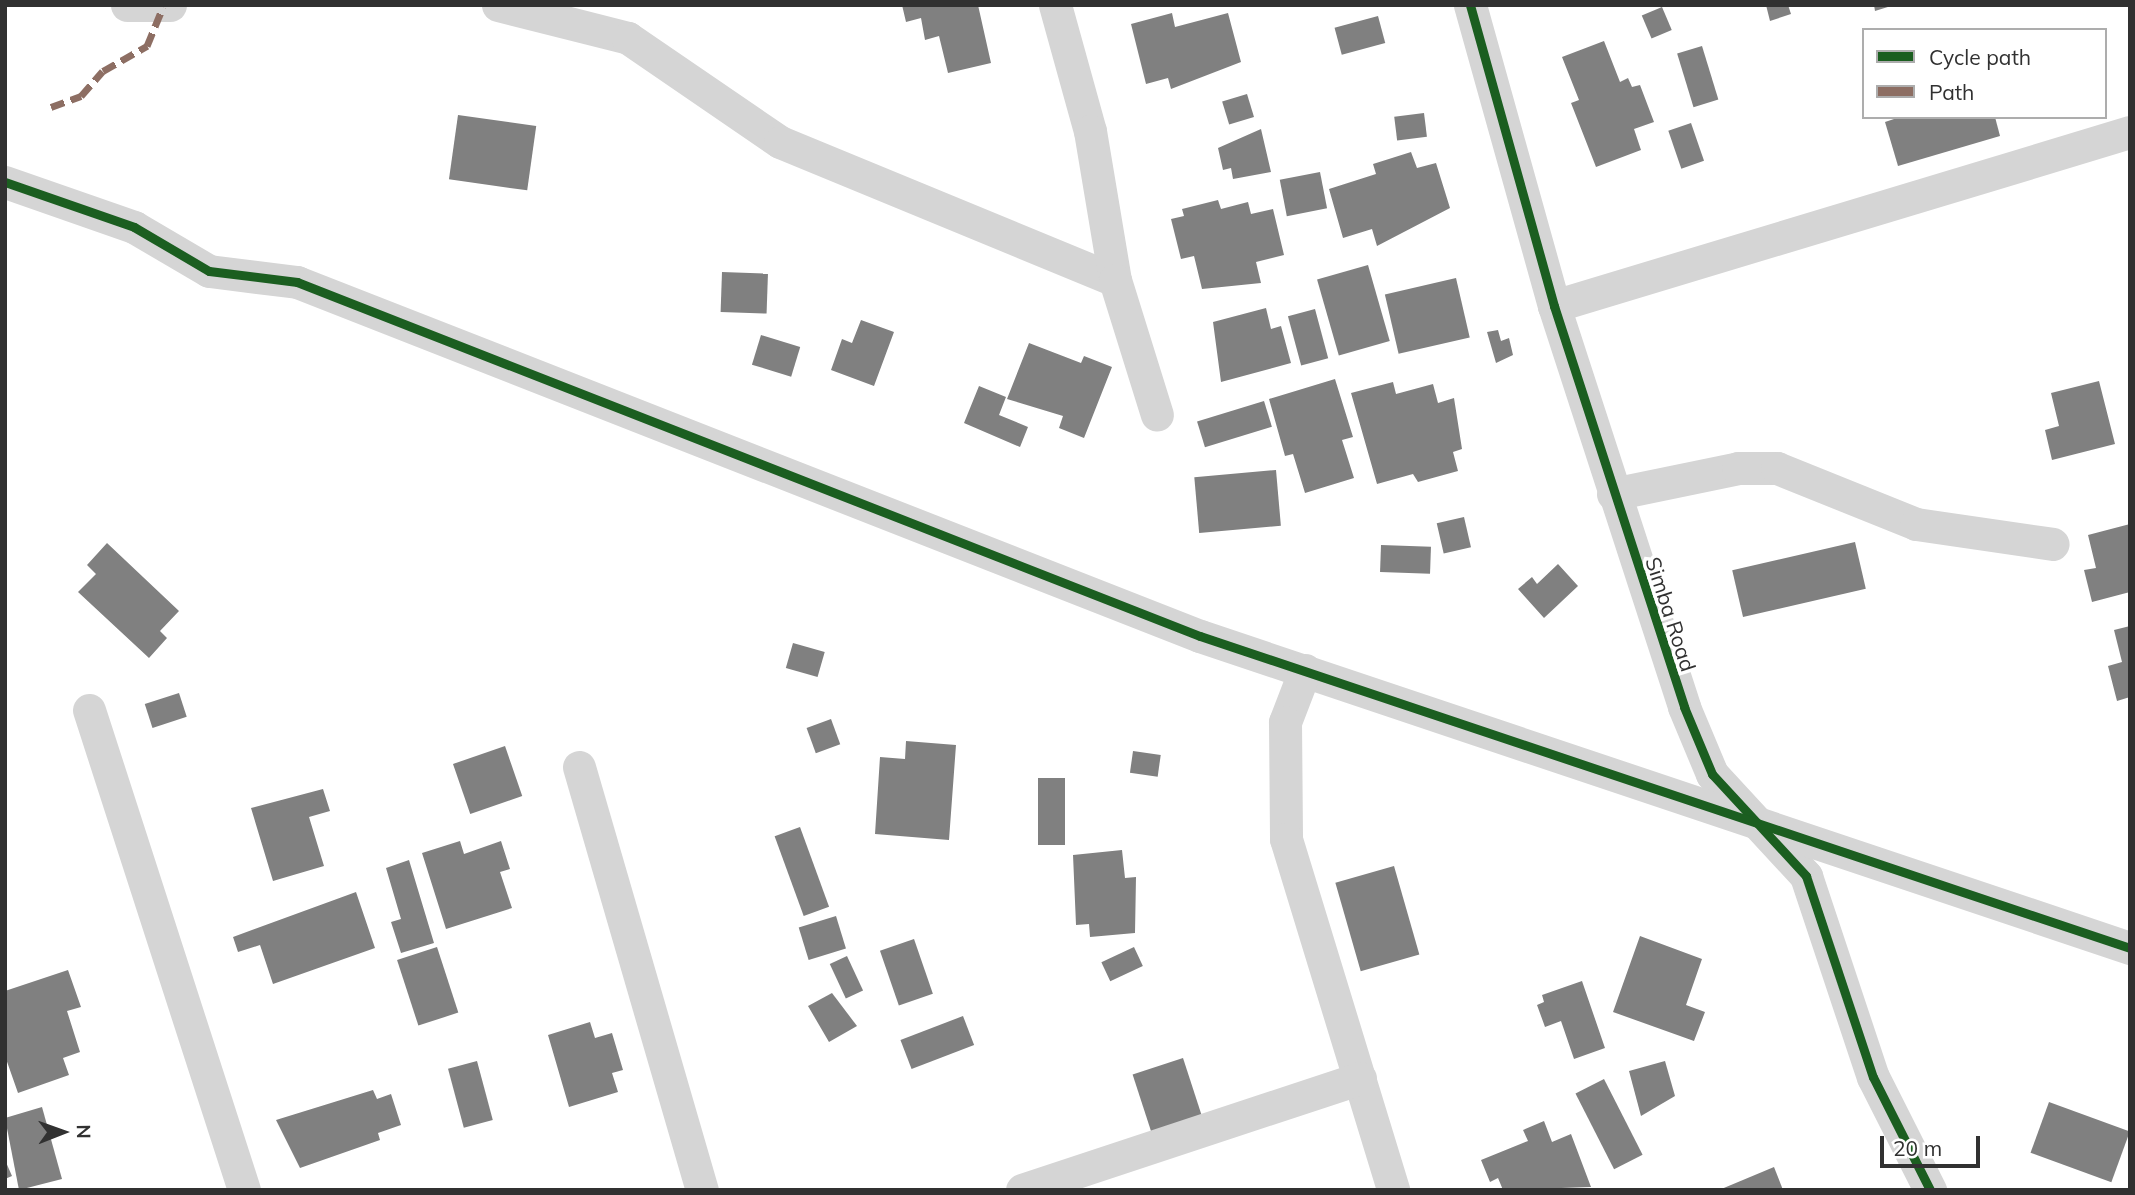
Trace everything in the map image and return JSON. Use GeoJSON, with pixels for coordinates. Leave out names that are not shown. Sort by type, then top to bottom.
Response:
{"type":"FeatureCollection","features":[{"type":"Feature","properties":{"kind":"street"},"geometry":{"type":"LineString","coordinates":[[127,5],[170,5]]}},
{"type":"Feature","properties":{"kind":"street"},"geometry":{"type":"LineString","coordinates":[[498,5],[628,38],[780,142],[1115,280]]}},
{"type":"Feature","properties":{"kind":"street"},"geometry":{"type":"LineString","coordinates":[[1055,5],[1090,131],[1115,280],[1157,415]]}},
{"type":"Feature","properties":{"kind":"street","name":"Simba Road"},"geometry":{"type":"LineString","coordinates":[[1470,5],[1554,306],[1613,494],[1712,774],[1806,876],[1874,1077],[1930,1190]]}},
{"type":"Feature","properties":{"kind":"street"},"geometry":{"type":"LineString","coordinates":[[1554,306],[2130,132]]}},
{"type":"Feature","properties":{"kind":"street"},"geometry":{"type":"LineString","coordinates":[[5,182],[134,227],[209,271],[297,282],[1188,631],[2130,948]]}},
{"type":"Feature","properties":{"kind":"street"},"geometry":{"type":"LineString","coordinates":[[1613,494],[1738,468],[1777,468],[1916,524],[2053,544]]}},
{"type":"Feature","properties":{"kind":"street"},"geometry":{"type":"LineString","coordinates":[[1305,670],[1285,722],[1286,839],[1393,1190]]}},
{"type":"Feature","properties":{"kind":"street"},"geometry":{"type":"LineString","coordinates":[[89,710],[244,1190]]}},
{"type":"Feature","properties":{"kind":"street"},"geometry":{"type":"LineString","coordinates":[[579,766],[702,1190]]}},
{"type":"Feature","properties":{"kind":"street"},"geometry":{"type":"LineString","coordinates":[[1022,1190],[1360,1078]]}},
{"type":"Feature","properties":{"kind":"building"},"geometry":{"type":"Polygon","coordinates":[[[902,5],[978,5],[991,63],[948,73],[939,36],[925,40],[921,18],[906,22],[902,5]]]}},
{"type":"Feature","properties":{"kind":"building"},"geometry":{"type":"Polygon","coordinates":[[[1766,5],[1788,5],[1791,14],[1770,21],[1766,5]]]}},
{"type":"Feature","properties":{"kind":"building"},"geometry":{"type":"Polygon","coordinates":[[[1874,5],[1891,5],[1891,6],[1875,11],[1874,5]]]}},
{"type":"Feature","properties":{"kind":"building"},"geometry":{"type":"Polygon","coordinates":[[[1662,7],[1672,30],[1652,39],[1642,16],[1662,7]]]}},
{"type":"Feature","properties":{"kind":"building"},"geometry":{"type":"Polygon","coordinates":[[[1172,13],[1175,27],[1228,13],[1241,62],[1171,89],[1168,78],[1146,84],[1131,24],[1172,13]]]}},
{"type":"Feature","properties":{"kind":"building"},"geometry":{"type":"Polygon","coordinates":[[[1378,16],[1385,43],[1342,55],[1335,28],[1378,16]]]}},
{"type":"Feature","properties":{"kind":"building"},"geometry":{"type":"Polygon","coordinates":[[[1604,41],[1620,82],[1628,78],[1632,87],[1640,85],[1654,122],[1634,129],[1641,150],[1596,167],[1571,103],[1579,100],[1562,57],[1604,41]]]}},
{"type":"Feature","properties":{"kind":"building"},"geometry":{"type":"Polygon","coordinates":[[[1702,46],[1718,100],[1694,107],[1677,54],[1702,46]]]}},
{"type":"Feature","properties":{"kind":"building"},"geometry":{"type":"Polygon","coordinates":[[[1247,94],[1254,117],[1229,125],[1222,102],[1247,94]]]}},
{"type":"Feature","properties":{"kind":"building"},"geometry":{"type":"Polygon","coordinates":[[[1424,113],[1427,137],[1397,140],[1394,117],[1424,113]]]}},
{"type":"Feature","properties":{"kind":"building"},"geometry":{"type":"Polygon","coordinates":[[[458,115],[536,126],[527,190],[449,179],[458,115]]]}},
{"type":"Feature","properties":{"kind":"building"},"geometry":{"type":"Polygon","coordinates":[[[1894,119],[1996,119],[2000,136],[1898,166],[1885,122],[1894,119]]]}},
{"type":"Feature","properties":{"kind":"building"},"geometry":{"type":"Polygon","coordinates":[[[1691,123],[1704,161],[1681,169],[1668,131],[1691,123]]]}},
{"type":"Feature","properties":{"kind":"building"},"geometry":{"type":"Polygon","coordinates":[[[1261,129],[1271,172],[1233,179],[1231,168],[1223,170],[1218,148],[1261,129]]]}},
{"type":"Feature","properties":{"kind":"building"},"geometry":{"type":"Polygon","coordinates":[[[1411,152],[1417,168],[1436,163],[1450,208],[1377,246],[1372,229],[1343,238],[1329,189],[1376,174],[1373,164],[1411,152]]]}},
{"type":"Feature","properties":{"kind":"building"},"geometry":{"type":"Polygon","coordinates":[[[1320,172],[1327,208],[1287,216],[1280,180],[1320,172]]]}},
{"type":"Feature","properties":{"kind":"building"},"geometry":{"type":"Polygon","coordinates":[[[1218,200],[1221,209],[1248,202],[1251,214],[1273,209],[1284,255],[1256,262],[1261,283],[1202,289],[1194,256],[1181,259],[1171,219],[1184,216],[1182,209],[1218,200]]]}},
{"type":"Feature","properties":{"kind":"building"},"geometry":{"type":"Polygon","coordinates":[[[1368,265],[1390,341],[1339,356],[1317,280],[1368,265]]]}},
{"type":"Feature","properties":{"kind":"building"},"geometry":{"type":"Polygon","coordinates":[[[722,272],[768,274],[767,314],[721,312],[722,272]]]}},
{"type":"Feature","properties":{"kind":"building"},"geometry":{"type":"Polygon","coordinates":[[[1456,278],[1470,337],[1399,354],[1385,294],[1456,278]]]}},
{"type":"Feature","properties":{"kind":"building"},"geometry":{"type":"Polygon","coordinates":[[[1266,308],[1271,329],[1281,326],[1291,363],[1221,382],[1213,322],[1266,308]]]}},
{"type":"Feature","properties":{"kind":"building"},"geometry":{"type":"Polygon","coordinates":[[[1315,309],[1328,358],[1301,366],[1288,316],[1315,309]]]}},
{"type":"Feature","properties":{"kind":"building"},"geometry":{"type":"Polygon","coordinates":[[[861,320],[894,332],[874,386],[831,370],[842,339],[852,343],[861,320]]]}},
{"type":"Feature","properties":{"kind":"building"},"geometry":{"type":"Polygon","coordinates":[[[1498,330],[1501,341],[1509,338],[1513,355],[1496,363],[1487,332],[1498,330]]]}},
{"type":"Feature","properties":{"kind":"building"},"geometry":{"type":"Polygon","coordinates":[[[761,335],[800,347],[791,377],[752,365],[761,335]]]}},
{"type":"Feature","properties":{"kind":"building"},"geometry":{"type":"Polygon","coordinates":[[[1029,343],[1081,363],[1084,356],[1112,367],[1084,438],[1059,428],[1063,416],[1007,399],[1029,343]]]}},
{"type":"Feature","properties":{"kind":"building"},"geometry":{"type":"Polygon","coordinates":[[[1335,379],[1353,437],[1342,440],[1354,478],[1305,493],[1293,454],[1285,456],[1269,399],[1335,379]]]}},
{"type":"Feature","properties":{"kind":"building"},"geometry":{"type":"Polygon","coordinates":[[[2099,381],[2115,444],[2052,460],[2045,430],[2059,426],[2051,393],[2099,381]]]}},
{"type":"Feature","properties":{"kind":"building"},"geometry":{"type":"Polygon","coordinates":[[[1393,382],[1396,394],[1433,384],[1438,403],[1454,398],[1462,449],[1453,452],[1458,471],[1418,482],[1413,474],[1377,484],[1351,393],[1393,382]]]}},
{"type":"Feature","properties":{"kind":"building"},"geometry":{"type":"Polygon","coordinates":[[[979,386],[1006,397],[999,415],[1028,427],[1020,447],[964,423],[979,386]]]}},
{"type":"Feature","properties":{"kind":"building"},"geometry":{"type":"Polygon","coordinates":[[[1264,401],[1272,427],[1205,447],[1197,421],[1264,401]]]}},
{"type":"Feature","properties":{"kind":"building"},"geometry":{"type":"Polygon","coordinates":[[[1276,470],[1281,526],[1199,533],[1194,477],[1276,470]]]}},
{"type":"Feature","properties":{"kind":"building"},"geometry":{"type":"Polygon","coordinates":[[[1464,517],[1471,547],[1444,554],[1437,523],[1464,517]]]}},
{"type":"Feature","properties":{"kind":"building"},"geometry":{"type":"Polygon","coordinates":[[[2130,524],[2130,592],[2092,602],[2084,570],[2096,568],[2088,535],[2130,524]]]}},
{"type":"Feature","properties":{"kind":"building"},"geometry":{"type":"Polygon","coordinates":[[[1855,542],[1866,589],[1743,617],[1732,570],[1855,542]]]}},
{"type":"Feature","properties":{"kind":"building"},"geometry":{"type":"Polygon","coordinates":[[[107,543],[179,611],[160,631],[167,638],[149,658],[78,592],[96,574],[87,565],[107,543]]]}},
{"type":"Feature","properties":{"kind":"building"},"geometry":{"type":"Polygon","coordinates":[[[1381,545],[1431,547],[1430,574],[1380,572],[1381,545]]]}},
{"type":"Feature","properties":{"kind":"building"},"geometry":{"type":"Polygon","coordinates":[[[1558,564],[1578,586],[1544,618],[1518,589],[1532,577],[1537,584],[1558,564]]]}},
{"type":"Feature","properties":{"kind":"building"},"geometry":{"type":"Polygon","coordinates":[[[2130,626],[2130,697],[2117,701],[2108,666],[2122,662],[2114,630],[2130,626]]]}},
{"type":"Feature","properties":{"kind":"building"},"geometry":{"type":"Polygon","coordinates":[[[793,643],[825,652],[818,677],[786,668],[793,643]]]}},
{"type":"Feature","properties":{"kind":"building"},"geometry":{"type":"Polygon","coordinates":[[[179,693],[187,717],[152,728],[145,704],[179,693]]]}},
{"type":"Feature","properties":{"kind":"building"},"geometry":{"type":"Polygon","coordinates":[[[831,719],[840,744],[816,753],[807,728],[831,719]]]}},
{"type":"Feature","properties":{"kind":"building"},"geometry":{"type":"Polygon","coordinates":[[[906,741],[956,745],[949,840],[875,834],[880,757],[905,759],[906,741]]]}},
{"type":"Feature","properties":{"kind":"building"},"geometry":{"type":"Polygon","coordinates":[[[505,746],[522,796],[470,814],[453,764],[505,746]]]}},
{"type":"Feature","properties":{"kind":"building"},"geometry":{"type":"Polygon","coordinates":[[[1133,751],[1161,755],[1158,777],[1130,773],[1133,751]]]}},
{"type":"Feature","properties":{"kind":"building"},"geometry":{"type":"Polygon","coordinates":[[[1038,778],[1065,778],[1065,845],[1038,845],[1038,778]]]}},
{"type":"Feature","properties":{"kind":"building"},"geometry":{"type":"Polygon","coordinates":[[[323,789],[330,811],[309,817],[324,866],[273,881],[251,808],[323,789]]]}},
{"type":"Feature","properties":{"kind":"building"},"geometry":{"type":"Polygon","coordinates":[[[800,827],[829,907],[804,916],[775,836],[800,827]]]}},
{"type":"Feature","properties":{"kind":"building"},"geometry":{"type":"Polygon","coordinates":[[[460,841],[464,854],[501,841],[510,869],[500,872],[512,908],[446,929],[422,853],[460,841]]]}},
{"type":"Feature","properties":{"kind":"building"},"geometry":{"type":"Polygon","coordinates":[[[1122,850],[1125,878],[1136,877],[1135,933],[1090,937],[1089,924],[1076,925],[1073,855],[1122,850]]]}},
{"type":"Feature","properties":{"kind":"building"},"geometry":{"type":"Polygon","coordinates":[[[409,860],[434,943],[401,953],[391,922],[401,919],[386,868],[409,860]]]}},
{"type":"Feature","properties":{"kind":"building"},"geometry":{"type":"Polygon","coordinates":[[[1394,866],[1419,954],[1361,971],[1335,883],[1394,866]]]}},
{"type":"Feature","properties":{"kind":"building"},"geometry":{"type":"Polygon","coordinates":[[[356,892],[375,948],[273,984],[260,945],[238,952],[233,937],[356,892]]]}},
{"type":"Feature","properties":{"kind":"building"},"geometry":{"type":"Polygon","coordinates":[[[836,916],[846,949],[809,960],[799,927],[836,916]]]}},
{"type":"Feature","properties":{"kind":"building"},"geometry":{"type":"Polygon","coordinates":[[[1640,936],[1702,959],[1686,1005],[1705,1012],[1694,1041],[1613,1012],[1640,936]]]}},
{"type":"Feature","properties":{"kind":"building"},"geometry":{"type":"Polygon","coordinates":[[[914,939],[933,994],[899,1006],[880,951],[914,939]]]}},
{"type":"Feature","properties":{"kind":"building"},"geometry":{"type":"Polygon","coordinates":[[[437,947],[458,1013],[418,1026],[397,960],[437,947]]]}},
{"type":"Feature","properties":{"kind":"building"},"geometry":{"type":"Polygon","coordinates":[[[1134,947],[1143,966],[1110,981],[1101,962],[1134,947]]]}},
{"type":"Feature","properties":{"kind":"building"},"geometry":{"type":"Polygon","coordinates":[[[847,956],[863,990],[846,998],[830,964],[847,956]]]}},
{"type":"Feature","properties":{"kind":"building"},"geometry":{"type":"Polygon","coordinates":[[[68,970],[81,1007],[67,1011],[80,1052],[63,1058],[69,1075],[18,1093],[5,1056],[5,991],[68,970]]]}},
{"type":"Feature","properties":{"kind":"building"},"geometry":{"type":"Polygon","coordinates":[[[1582,981],[1605,1048],[1574,1059],[1561,1021],[1545,1027],[1537,1005],[1544,1002],[1542,995],[1582,981]]]}},
{"type":"Feature","properties":{"kind":"building"},"geometry":{"type":"Polygon","coordinates":[[[832,993],[857,1026],[829,1042],[808,1006],[832,993]]]}},
{"type":"Feature","properties":{"kind":"building"},"geometry":{"type":"Polygon","coordinates":[[[963,1016],[974,1045],[912,1069],[900,1040],[963,1016]]]}},
{"type":"Feature","properties":{"kind":"building"},"geometry":{"type":"Polygon","coordinates":[[[590,1022],[595,1038],[612,1033],[623,1070],[612,1073],[618,1092],[569,1107],[548,1035],[590,1022]]]}},
{"type":"Feature","properties":{"kind":"building"},"geometry":{"type":"Polygon","coordinates":[[[1183,1058],[1203,1119],[1152,1135],[1133,1074],[1183,1058]]]}},
{"type":"Feature","properties":{"kind":"building"},"geometry":{"type":"Polygon","coordinates":[[[477,1061],[493,1120],[464,1128],[448,1069],[477,1061]]]}},
{"type":"Feature","properties":{"kind":"building"},"geometry":{"type":"Polygon","coordinates":[[[1665,1061],[1675,1096],[1641,1116],[1629,1071],[1665,1061]]]}},
{"type":"Feature","properties":{"kind":"building"},"geometry":{"type":"Polygon","coordinates":[[[1604,1079],[1643,1155],[1614,1169],[1575,1094],[1604,1079]]]}},
{"type":"Feature","properties":{"kind":"building"},"geometry":{"type":"Polygon","coordinates":[[[373,1090],[377,1099],[391,1094],[401,1125],[378,1133],[380,1140],[300,1168],[276,1120],[373,1090]]]}},
{"type":"Feature","properties":{"kind":"building"},"geometry":{"type":"Polygon","coordinates":[[[2049,1102],[2130,1131],[2111,1182],[2031,1153],[2049,1102]]]}},
{"type":"Feature","properties":{"kind":"building"},"geometry":{"type":"Polygon","coordinates":[[[42,1107],[62,1179],[19,1190],[5,1118],[42,1107]]]}},
{"type":"Feature","properties":{"kind":"building"},"geometry":{"type":"Polygon","coordinates":[[[1544,1121],[1552,1142],[1571,1134],[1591,1187],[1503,1190],[1498,1178],[1490,1182],[1481,1160],[1528,1141],[1523,1130],[1544,1121]]]}},
{"type":"Feature","properties":{"kind":"building"},"geometry":{"type":"Polygon","coordinates":[[[5,1160],[12,1176],[5,1179],[5,1160]]]}},
{"type":"Feature","properties":{"kind":"building"},"geometry":{"type":"Polygon","coordinates":[[[1774,1167],[1783,1190],[1719,1190],[1774,1167]]]}},
{"type":"Feature","properties":{"kind":"marked path"},"geometry":{"type":"LineString","coordinates":[[51,107],[81,96],[103,71],[147,46],[163,7]]}},
{"type":"Feature","properties":{"kind":"cycle path"},"geometry":{"type":"LineString","coordinates":[[1470,5],[1554,306],[1684,707],[1712,774],[1806,876],[1873,1077],[1930,1190]]}},
{"type":"Feature","properties":{"kind":"cycle path"},"geometry":{"type":"LineString","coordinates":[[5,182],[134,227],[209,271],[297,282],[1200,636],[2130,948]]}}]}
